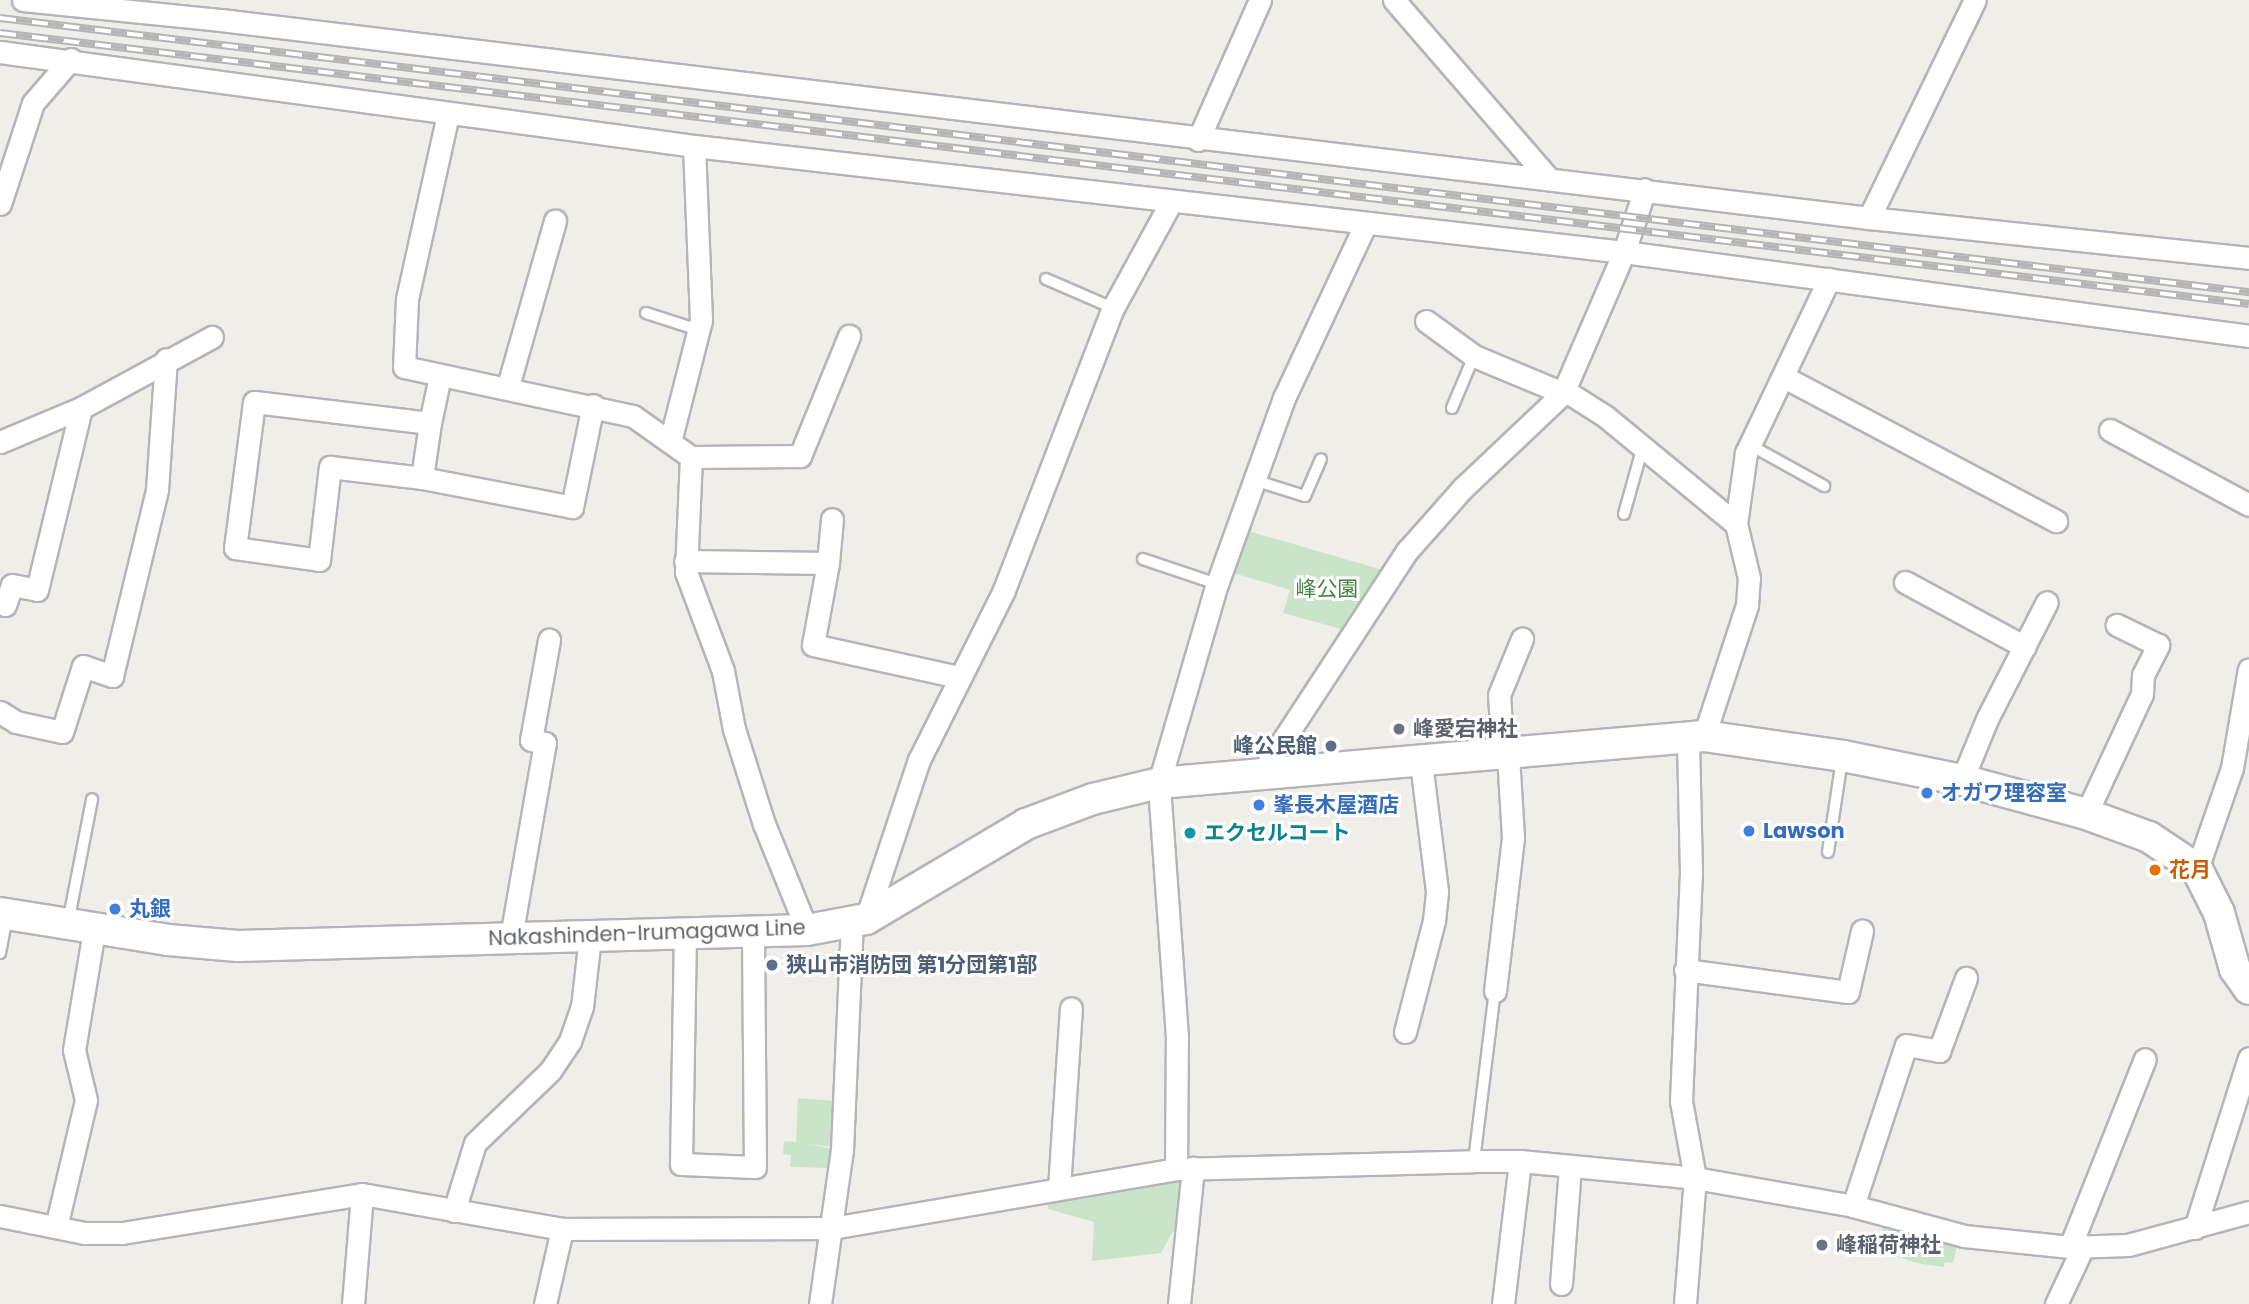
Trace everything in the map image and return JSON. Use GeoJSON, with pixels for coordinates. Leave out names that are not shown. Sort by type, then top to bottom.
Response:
{"type":"FeatureCollection","features":[{"type":"Feature","properties":{"kind":"main road","name":"Nakashinden-Irumagawa Line"},"geometry":{"type":"LineString","coordinates":[[4,914],[81,928],[239,946],[807,930],[859,920],[1026,824],[1093,799],[1159,783],[1506,755],[1696,736],[1843,756],[1962,780],[2086,814],[2172,849],[2197,869],[2219,913],[2235,970],[2249,989]]}},
{"type":"Feature","properties":{"kind":"street"},"geometry":{"type":"LineString","coordinates":[[23,0],[992,111],[1198,140],[1644,189],[1869,218],[2249,258]]}},
{"type":"Feature","properties":{"kind":"street"},"geometry":{"type":"LineString","coordinates":[[1198,140],[1260,0]]}},
{"type":"Feature","properties":{"kind":"street"},"geometry":{"type":"LineString","coordinates":[[1394,0],[1548,178]]}},
{"type":"Feature","properties":{"kind":"street"},"geometry":{"type":"LineString","coordinates":[[1869,218],[1975,0]]}},
{"type":"Feature","properties":{"kind":"street"},"geometry":{"type":"LineString","coordinates":[[0,52],[71,59],[448,114],[695,146],[1365,225],[1625,252],[2249,335]]}},
{"type":"Feature","properties":{"kind":"street"},"geometry":{"type":"LineString","coordinates":[[0,204],[33,103],[71,59]]}},
{"type":"Feature","properties":{"kind":"street"},"geometry":{"type":"LineString","coordinates":[[448,114],[407,299],[404,366],[440,376],[508,386],[633,416],[671,438],[691,457],[800,456],[849,336]]}},
{"type":"Feature","properties":{"kind":"street"},"geometry":{"type":"LineString","coordinates":[[671,438],[699,330],[695,146]]}},
{"type":"Feature","properties":{"kind":"street"},"geometry":{"type":"LineString","coordinates":[[1261,774],[1407,551],[1463,488],[1563,392],[1625,252],[1644,189]]}},
{"type":"Feature","properties":{"kind":"street"},"geometry":{"type":"LineString","coordinates":[[820,1304],[842,1150],[859,920],[919,760],[1004,590],[1113,308],[1171,202]]}},
{"type":"Feature","properties":{"kind":"street"},"geometry":{"type":"LineString","coordinates":[[508,386],[555,221]]}},
{"type":"Feature","properties":{"kind":"street"},"geometry":{"type":"LineString","coordinates":[[1179,1304],[1184,1168],[1159,783],[1217,583],[1257,481],[1283,398],[1365,225]]}},
{"type":"Feature","properties":{"kind":"street"},"geometry":{"type":"LineString","coordinates":[[1685,1304],[1695,1178],[1681,1101],[1696,736],[1747,605],[1749,578],[1736,524],[1740,482],[1750,445],[1829,279]]}},
{"type":"Feature","properties":{"kind":"street"},"geometry":{"type":"LineString","coordinates":[[1426,321],[1474,356],[1563,392],[1643,446],[1736,524]]}},
{"type":"Feature","properties":{"kind":"street"},"geometry":{"type":"LineString","coordinates":[[0,442],[81,408],[166,359],[212,337]]}},
{"type":"Feature","properties":{"kind":"street"},"geometry":{"type":"LineString","coordinates":[[0,712],[16,722],[62,732],[83,666],[112,676],[157,490],[166,359]]}},
{"type":"Feature","properties":{"kind":"street"},"geometry":{"type":"LineString","coordinates":[[422,478],[440,376]]}},
{"type":"Feature","properties":{"kind":"street"},"geometry":{"type":"LineString","coordinates":[[1784,377],[2056,521]]}},
{"type":"Feature","properties":{"kind":"street"},"geometry":{"type":"LineString","coordinates":[[430,423],[254,402],[235,548],[318,560],[330,467],[422,478],[572,507],[593,405]]}},
{"type":"Feature","properties":{"kind":"street"},"geometry":{"type":"LineString","coordinates":[[2,609],[12,585],[37,590],[81,408]]}},
{"type":"Feature","properties":{"kind":"street"},"geometry":{"type":"LineString","coordinates":[[2109,430],[2249,505]]}},
{"type":"Feature","properties":{"kind":"street"},"geometry":{"type":"LineString","coordinates":[[691,457],[685,561],[723,671],[734,729],[764,824],[807,930]]}},
{"type":"Feature","properties":{"kind":"street"},"geometry":{"type":"LineString","coordinates":[[832,519],[828,563],[813,645],[959,677]]}},
{"type":"Feature","properties":{"kind":"street"},"geometry":{"type":"LineString","coordinates":[[685,561],[828,563]]}},
{"type":"Feature","properties":{"kind":"street"},"geometry":{"type":"LineString","coordinates":[[1905,582],[2025,646]]}},
{"type":"Feature","properties":{"kind":"street"},"geometry":{"type":"LineString","coordinates":[[1962,780],[1987,719],[2047,602]]}},
{"type":"Feature","properties":{"kind":"street"},"geometry":{"type":"LineString","coordinates":[[2086,814],[2142,694],[2143,675],[2158,645],[2118,625]]}},
{"type":"Feature","properties":{"kind":"street"},"geometry":{"type":"LineString","coordinates":[[1495,990],[1513,837],[1499,695],[1522,639]]}},
{"type":"Feature","properties":{"kind":"street"},"geometry":{"type":"LineString","coordinates":[[511,937],[545,743],[531,740],[549,640]]}},
{"type":"Feature","properties":{"kind":"street"},"geometry":{"type":"LineString","coordinates":[[2197,869],[2241,767],[2249,669]]}},
{"type":"Feature","properties":{"kind":"street"},"geometry":{"type":"LineString","coordinates":[[1405,1032],[1434,922],[1437,891],[1420,762]]}},
{"type":"Feature","properties":{"kind":"street"},"geometry":{"type":"LineString","coordinates":[[56,1227],[86,1100],[74,1050],[81,928]]}},
{"type":"Feature","properties":{"kind":"street"},"geometry":{"type":"LineString","coordinates":[[1685,970],[1848,992],[1862,931]]}},
{"type":"Feature","properties":{"kind":"street"},"geometry":{"type":"LineString","coordinates":[[685,934],[681,1164],[755,1167],[753,933]]}},
{"type":"Feature","properties":{"kind":"street"},"geometry":{"type":"LineString","coordinates":[[454,1210],[475,1143],[550,1071],[570,1041],[582,1007],[590,937]]}},
{"type":"Feature","properties":{"kind":"street"},"geometry":{"type":"LineString","coordinates":[[1853,1206],[1906,1045],[1939,1051],[1966,978]]}},
{"type":"Feature","properties":{"kind":"street"},"geometry":{"type":"LineString","coordinates":[[1059,1188],[1071,1008]]}},
{"type":"Feature","properties":{"kind":"street"},"geometry":{"type":"LineString","coordinates":[[2195,1228],[2249,1058]]}},
{"type":"Feature","properties":{"kind":"street"},"geometry":{"type":"LineString","coordinates":[[2056,1304],[2145,1059]]}},
{"type":"Feature","properties":{"kind":"street"},"geometry":{"type":"LineString","coordinates":[[0,1216],[56,1227],[122,1233],[362,1194],[562,1229],[832,1228],[1184,1168],[1475,1161],[1520,1161],[1695,1178],[1853,1206],[1964,1236],[2076,1247],[2128,1245],[2249,1212]]}},
{"type":"Feature","properties":{"kind":"street"},"geometry":{"type":"LineString","coordinates":[[1503,1304],[1520,1161]]}},
{"type":"Feature","properties":{"kind":"street"},"geometry":{"type":"LineString","coordinates":[[1561,1284],[1570,1166]]}},
{"type":"Feature","properties":{"kind":"street"},"geometry":{"type":"LineString","coordinates":[[353,1304],[362,1194]]}},
{"type":"Feature","properties":{"kind":"street"},"geometry":{"type":"LineString","coordinates":[[545,1304],[562,1229]]}},
{"type":"Feature","properties":{"kind":"lane"},"geometry":{"type":"LineString","coordinates":[[1046,279],[1113,308]]}},
{"type":"Feature","properties":{"kind":"lane"},"geometry":{"type":"LineString","coordinates":[[646,313],[699,330]]}},
{"type":"Feature","properties":{"kind":"lane"},"geometry":{"type":"LineString","coordinates":[[1452,408],[1474,356]]}},
{"type":"Feature","properties":{"kind":"lane"},"geometry":{"type":"LineString","coordinates":[[1750,445],[1824,486]]}},
{"type":"Feature","properties":{"kind":"lane"},"geometry":{"type":"LineString","coordinates":[[1624,514],[1643,446]]}},
{"type":"Feature","properties":{"kind":"lane"},"geometry":{"type":"LineString","coordinates":[[1257,481],[1305,496],[1321,459]]}},
{"type":"Feature","properties":{"kind":"lane"},"geometry":{"type":"LineString","coordinates":[[1143,559],[1217,583]]}},
{"type":"Feature","properties":{"kind":"lane"},"geometry":{"type":"LineString","coordinates":[[1828,852],[1843,756]]}},
{"type":"Feature","properties":{"kind":"lane"},"geometry":{"type":"LineString","coordinates":[[81,928],[92,799]]}},
{"type":"Feature","properties":{"kind":"lane"},"geometry":{"type":"LineString","coordinates":[[0,953],[4,914]]}},
{"type":"Feature","properties":{"kind":"lane"},"geometry":{"type":"LineString","coordinates":[[1475,1161],[1495,990]]}},
{"type":"Feature","properties":{"kind":"green space","name":"峰公園"},"geometry":{"type":"Polygon","coordinates":[[[1248,531],[1383,570],[1345,630],[1283,613],[1290,590],[1230,572],[1248,531]]]}},
{"type":"Feature","properties":{"kind":"green space"},"geometry":{"type":"Polygon","coordinates":[[[798,1098],[836,1101],[834,1147],[806,1144],[835,1149],[833,1168],[790,1167],[791,1155],[783,1154],[784,1141],[796,1142],[798,1098]]]}},
{"type":"Feature","properties":{"kind":"green space"},"geometry":{"type":"Polygon","coordinates":[[[1179,1175],[1182,1215],[1161,1253],[1092,1261],[1094,1222],[1048,1209],[1048,1198],[1179,1175]]]}},
{"type":"Feature","properties":{"kind":"green space"},"geometry":{"type":"Polygon","coordinates":[[[1886,1220],[1958,1241],[1953,1263],[1945,1262],[1944,1267],[1916,1263],[1876,1249],[1886,1220]]]}},
{"type":"Feature","properties":{"kind":"railway"},"geometry":{"type":"LineString","coordinates":[[0,18],[2249,292]]}},
{"type":"Feature","properties":{"kind":"railway"},"geometry":{"type":"LineString","coordinates":[[0,33],[2249,304]]}},
{"type":"Feature","properties":{"kind":"place","name":"峰愛宕神社"},"geometry":{"type":"Point","coordinates":[1399,729]}},
{"type":"Feature","properties":{"kind":"place","name":"峰公民館"},"geometry":{"type":"Point","coordinates":[1331,746]}},
{"type":"Feature","properties":{"kind":"place","name":"オガワ理容室"},"geometry":{"type":"Point","coordinates":[1927,793]}},
{"type":"Feature","properties":{"kind":"place","name":"峯長木屋酒店"},"geometry":{"type":"Point","coordinates":[1259,805]}},
{"type":"Feature","properties":{"kind":"place","name":"Lawson"},"geometry":{"type":"Point","coordinates":[1749,831]}},
{"type":"Feature","properties":{"kind":"place","name":"エクセルコート"},"geometry":{"type":"Point","coordinates":[1190,833]}},
{"type":"Feature","properties":{"kind":"place","name":"花月"},"geometry":{"type":"Point","coordinates":[2155,870]}},
{"type":"Feature","properties":{"kind":"place","name":"丸銀"},"geometry":{"type":"Point","coordinates":[115,909]}},
{"type":"Feature","properties":{"kind":"place","name":"狭山市消防団 第1分団第1部"},"geometry":{"type":"Point","coordinates":[772,965]}},
{"type":"Feature","properties":{"kind":"place","name":"峰稲荷神社"},"geometry":{"type":"Point","coordinates":[1822,1245]}}]}
